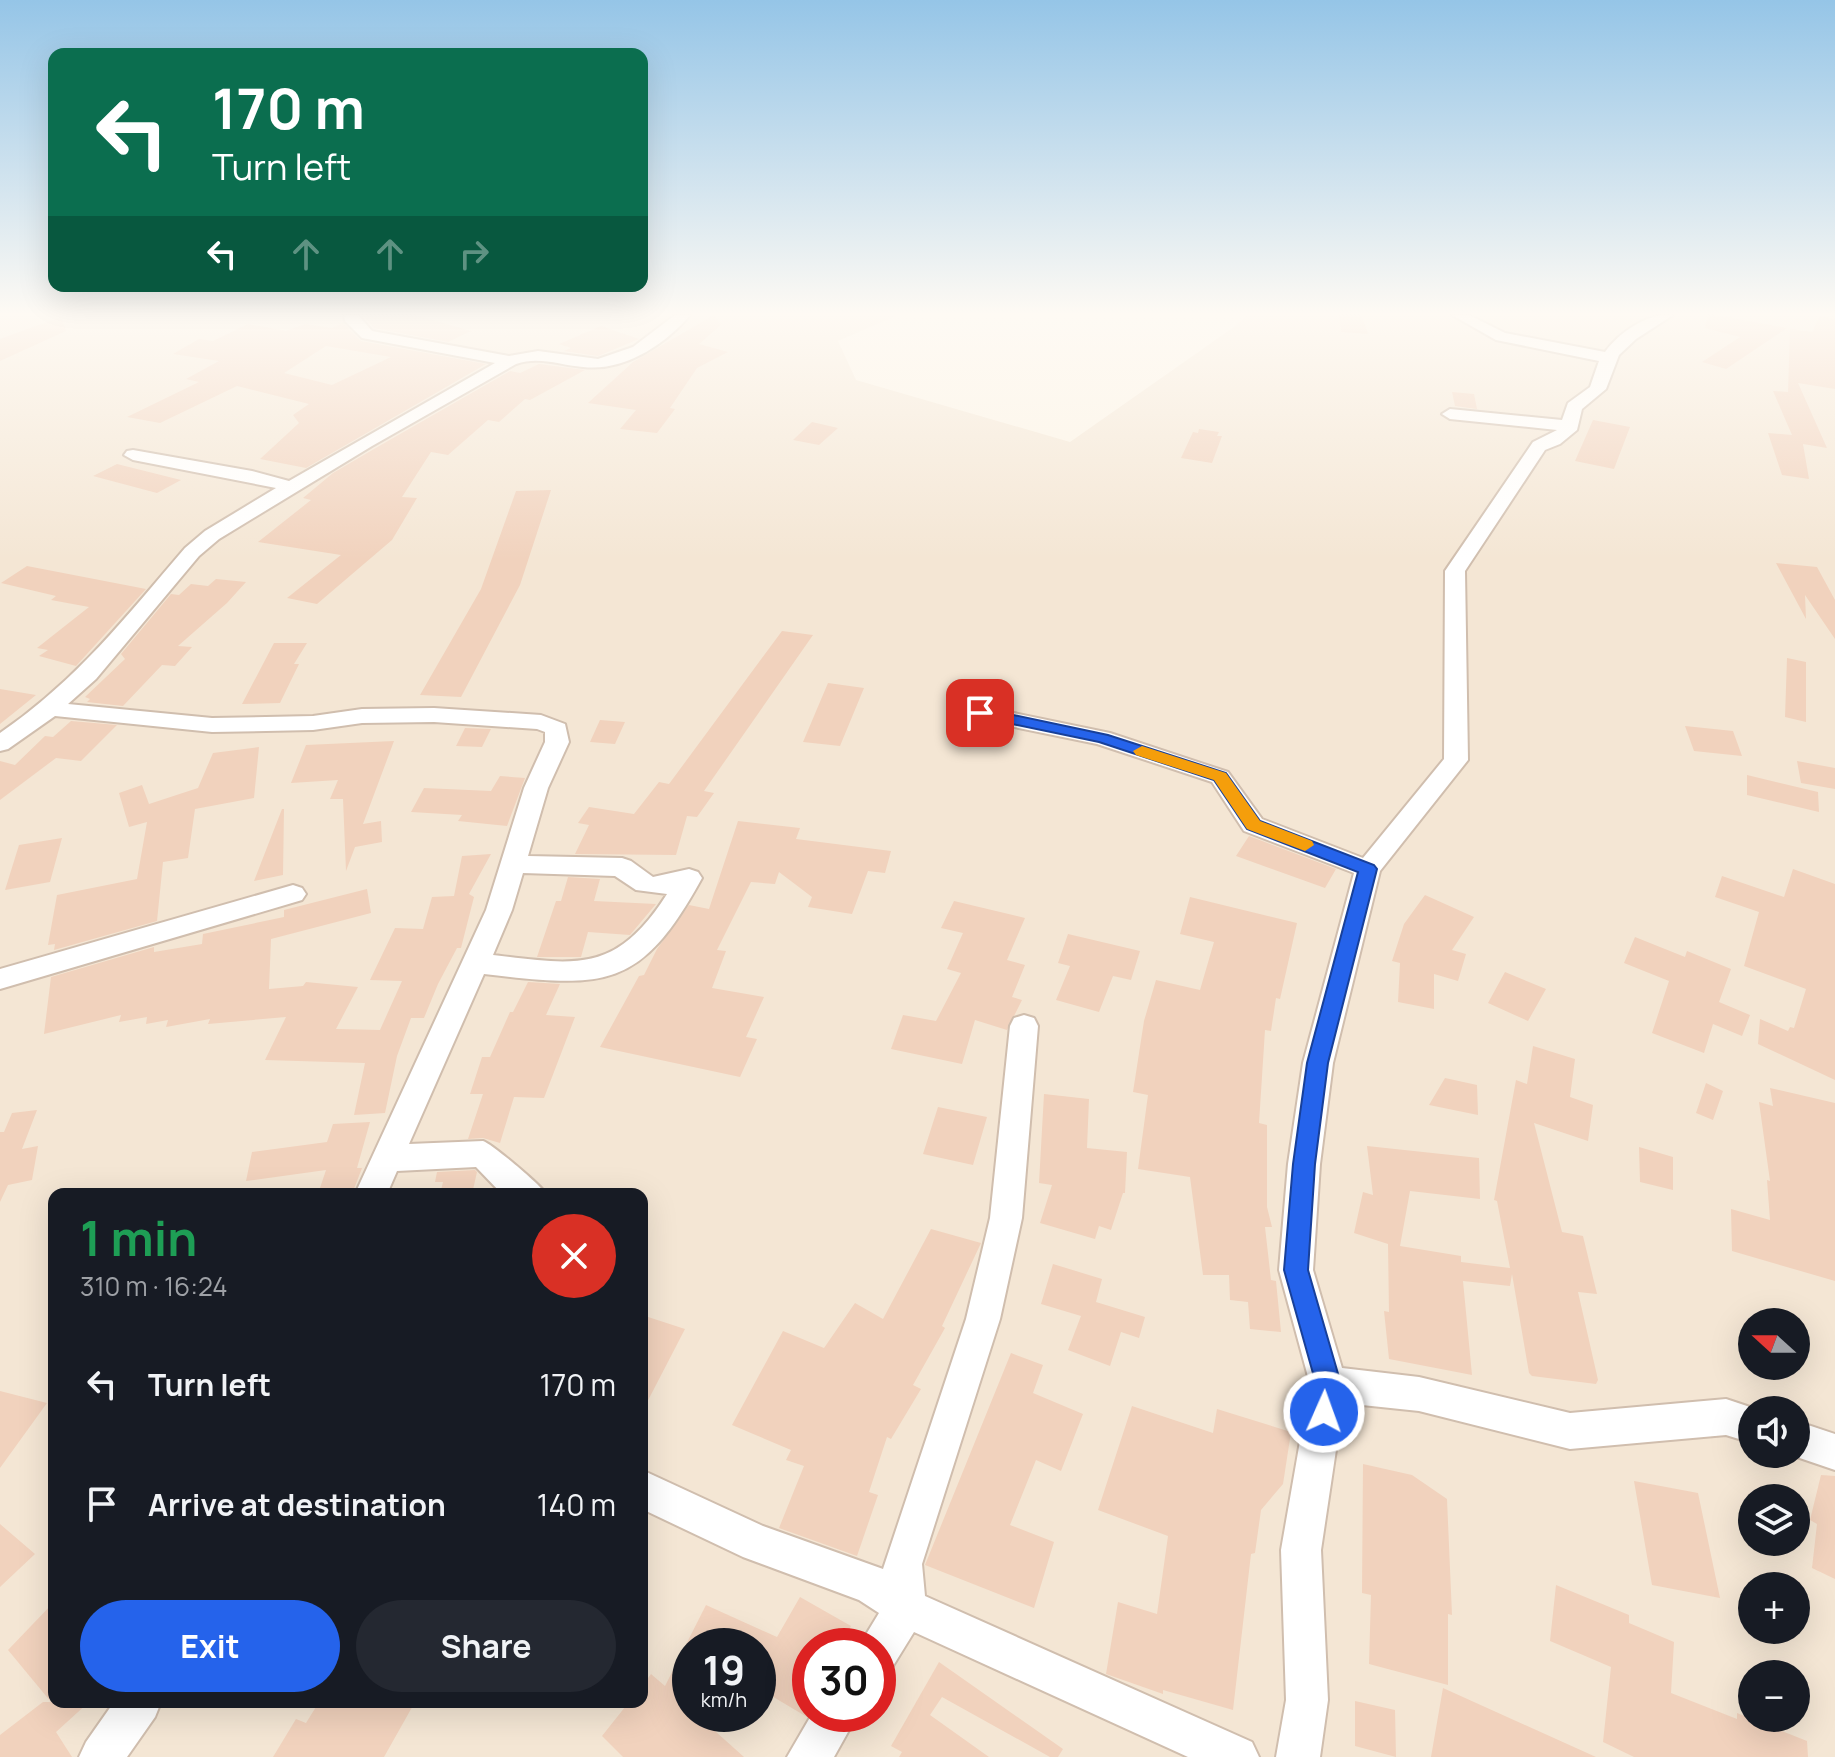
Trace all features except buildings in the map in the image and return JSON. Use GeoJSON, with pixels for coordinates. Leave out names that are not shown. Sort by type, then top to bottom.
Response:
{"type":"FeatureCollection","features":[{"type":"Feature","properties":{"kind":"street"},"geometry":{"type":"LineString","coordinates":[[0,744],[50,709],[88,674],[192,552],[212,535],[448,397]]}},
{"type":"Feature","properties":{"kind":"street"},"geometry":{"type":"LineString","coordinates":[[1298,1757],[1307,1700],[1301,1550],[1328,1384],[1296,1270],[1304,1164],[1318,1063],[1368,869],[1456,760],[1455,571],[1539,446],[1556,441],[1571,426],[1574,407],[1587,397]]}},
{"type":"Feature","properties":{"kind":"street"},"geometry":{"type":"LineString","coordinates":[[1450,414],[1571,426]]}},
{"type":"Feature","properties":{"kind":"street"},"geometry":{"type":"LineString","coordinates":[[133,455],[292,487]]}},
{"type":"Feature","properties":{"kind":"street"},"geometry":{"type":"LineString","coordinates":[[50,709],[212,725],[434,715],[541,722],[557,729],[557,742],[536,788],[499,910],[374,1188]]}},
{"type":"Feature","properties":{"kind":"street"},"geometry":{"type":"LineString","coordinates":[[980,713],[1102,738],[1220,777],[1253,825],[1368,869]]}},
{"type":"Feature","properties":{"kind":"street"},"geometry":{"type":"LineString","coordinates":[[475,963],[588,970],[627,958],[650,936],[689,878],[655,888],[636,881],[622,867],[513,864]]}},
{"type":"Feature","properties":{"kind":"street"},"geometry":{"type":"LineString","coordinates":[[0,979],[293,894]]}},
{"type":"Feature","properties":{"kind":"street"},"geometry":{"type":"LineString","coordinates":[[893,1628],[906,1608],[902,1564],[983,1319],[1006,1218],[1024,1026]]}},
{"type":"Feature","properties":{"kind":"street"},"geometry":{"type":"LineString","coordinates":[[387,1158],[483,1154],[508,1181],[520,1188]]}},
{"type":"Feature","properties":{"kind":"street"},"geometry":{"type":"LineString","coordinates":[[1328,1384],[1419,1394],[1570,1431],[1726,1417],[1738,1421]]}},
{"type":"Feature","properties":{"kind":"street"},"geometry":{"type":"LineString","coordinates":[[1810,1444],[1835,1452]]}},
{"type":"Feature","properties":{"kind":"street"},"geometry":{"type":"LineString","coordinates":[[648,1492],[757,1543],[871,1584],[906,1608],[1237,1757]]}},
{"type":"Feature","properties":{"kind":"street"},"geometry":{"type":"LineString","coordinates":[[101,1757],[136,1708]]}},
{"type":"Feature","properties":{"kind":"street"},"geometry":{"type":"LineString","coordinates":[[809,1757],[825,1732]]}},
{"type":"Feature","properties":{"kind":"shaded area"},"geometry":{"type":"Polygon","coordinates":[[[0,397],[915,397],[1070,442],[1134,397],[1835,397],[1835,1757],[0,1757],[0,397]]]}},
{"type":"Feature","properties":{"kind":"slow traffic"},"geometry":{"type":"LineString","coordinates":[[1142,751],[1220,777],[1253,825],[1305,845]]}},
{"type":"Feature","properties":{"kind":"route"},"geometry":{"type":"LineString","coordinates":[[980,713],[1102,738],[1220,777],[1253,825],[1368,869],[1318,1063],[1304,1164],[1296,1270],[1328,1384],[1324,1412]]}}]}
